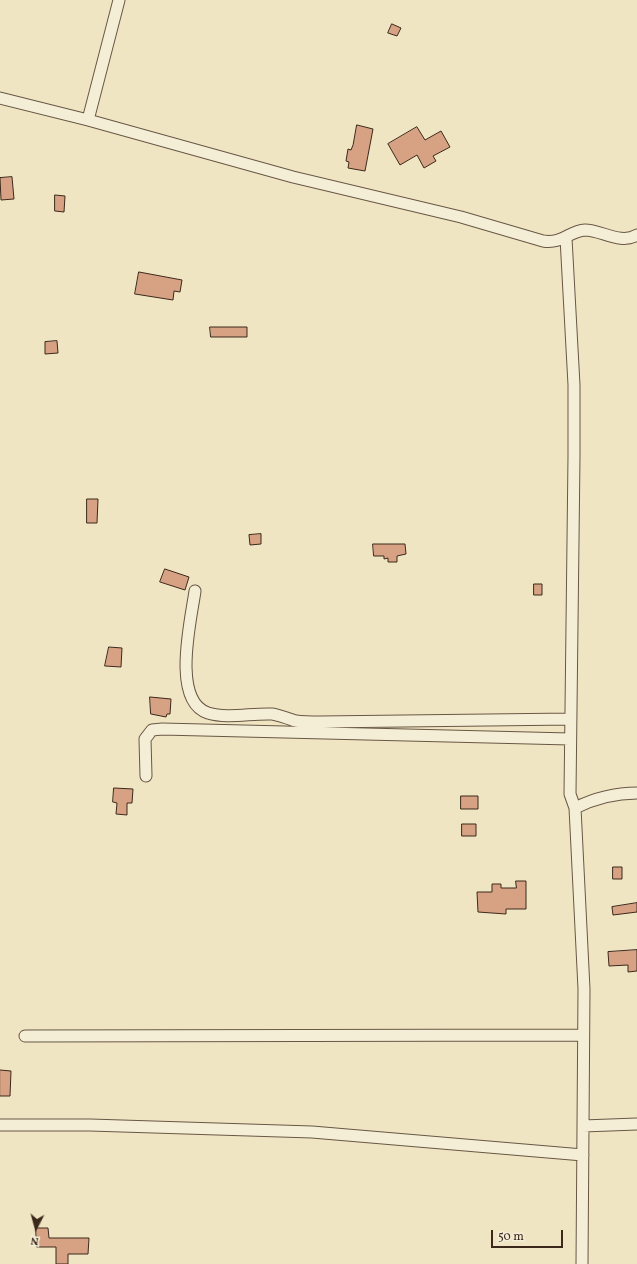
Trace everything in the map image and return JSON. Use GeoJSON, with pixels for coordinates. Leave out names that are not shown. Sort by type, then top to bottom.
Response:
{"type":"FeatureCollection","features":[{"type":"Feature","properties":{"kind":"street"},"geometry":{"type":"LineString","coordinates":[[88,120],[119,0]]}},
{"type":"Feature","properties":{"kind":"street"},"geometry":{"type":"LineString","coordinates":[[0,98],[88,120],[293,177],[460,217],[543,241],[552,242],[566,238],[583,230],[616,238],[629,238],[637,235]]}},
{"type":"Feature","properties":{"kind":"street"},"geometry":{"type":"LineString","coordinates":[[566,238],[574,409],[573,668],[570,739],[570,794],[576,808],[584,989],[582,1264]]}},
{"type":"Feature","properties":{"kind":"street"},"geometry":{"type":"LineString","coordinates":[[195,591],[185,662],[188,693],[194,703],[206,712],[220,715],[274,714],[297,721],[320,722],[571,719]]}},
{"type":"Feature","properties":{"kind":"street"},"geometry":{"type":"LineString","coordinates":[[146,776],[145,739],[147,734],[152,730],[162,729],[570,739]]}},
{"type":"Feature","properties":{"kind":"street"},"geometry":{"type":"LineString","coordinates":[[576,808],[594,799],[619,793],[637,793]]}},
{"type":"Feature","properties":{"kind":"street"},"geometry":{"type":"LineString","coordinates":[[25,1036],[583,1035]]}},
{"type":"Feature","properties":{"kind":"street"},"geometry":{"type":"LineString","coordinates":[[584,1126],[637,1124]]}},
{"type":"Feature","properties":{"kind":"street"},"geometry":{"type":"LineString","coordinates":[[0,1125],[90,1125],[312,1132],[583,1155]]}},
{"type":"Feature","properties":{"kind":"building"},"geometry":{"type":"Polygon","coordinates":[[[392,24],[401,28],[397,36],[388,33],[392,24]]]}},
{"type":"Feature","properties":{"kind":"building"},"geometry":{"type":"Polygon","coordinates":[[[357,125],[373,129],[365,171],[348,168],[349,162],[346,161],[348,149],[351,150],[353,145],[357,125]]]}},
{"type":"Feature","properties":{"kind":"building"},"geometry":{"type":"Polygon","coordinates":[[[417,127],[425,140],[441,131],[450,147],[433,156],[436,161],[424,168],[417,155],[400,165],[388,144],[417,127]]]}},
{"type":"Feature","properties":{"kind":"building"},"geometry":{"type":"Polygon","coordinates":[[[12,177],[14,199],[1,200],[0,178],[12,177]]]}},
{"type":"Feature","properties":{"kind":"building"},"geometry":{"type":"Polygon","coordinates":[[[55,195],[65,196],[64,212],[55,211],[55,195]]]}},
{"type":"Feature","properties":{"kind":"building"},"geometry":{"type":"Polygon","coordinates":[[[139,272],[182,280],[180,292],[174,291],[173,300],[135,294],[139,272]]]}},
{"type":"Feature","properties":{"kind":"building"},"geometry":{"type":"Polygon","coordinates":[[[210,327],[247,327],[247,337],[211,337],[210,327]]]}},
{"type":"Feature","properties":{"kind":"building"},"geometry":{"type":"Polygon","coordinates":[[[57,341],[58,353],[45,354],[45,342],[57,341]]]}},
{"type":"Feature","properties":{"kind":"building"},"geometry":{"type":"Polygon","coordinates":[[[87,499],[98,499],[97,523],[87,523],[87,499]]]}},
{"type":"Feature","properties":{"kind":"building"},"geometry":{"type":"Polygon","coordinates":[[[261,534],[261,544],[250,545],[249,535],[261,534]]]}},
{"type":"Feature","properties":{"kind":"building"},"geometry":{"type":"Polygon","coordinates":[[[373,544],[405,544],[406,554],[397,556],[397,562],[388,562],[388,558],[384,559],[384,556],[374,556],[373,544]]]}},
{"type":"Feature","properties":{"kind":"building"},"geometry":{"type":"Polygon","coordinates":[[[165,569],[189,577],[185,590],[160,582],[165,569]]]}},
{"type":"Feature","properties":{"kind":"building"},"geometry":{"type":"Polygon","coordinates":[[[534,584],[542,584],[542,595],[534,595],[534,584]]]}},
{"type":"Feature","properties":{"kind":"building"},"geometry":{"type":"Polygon","coordinates":[[[109,647],[122,648],[121,667],[105,666],[109,647]]]}},
{"type":"Feature","properties":{"kind":"building"},"geometry":{"type":"Polygon","coordinates":[[[150,697],[171,699],[170,714],[167,714],[166,717],[151,714],[150,697]]]}},
{"type":"Feature","properties":{"kind":"building"},"geometry":{"type":"Polygon","coordinates":[[[114,788],[133,789],[132,803],[127,803],[127,815],[116,814],[117,803],[113,802],[114,788]]]}},
{"type":"Feature","properties":{"kind":"building"},"geometry":{"type":"Polygon","coordinates":[[[461,796],[478,796],[478,809],[461,809],[461,796]]]}},
{"type":"Feature","properties":{"kind":"building"},"geometry":{"type":"Polygon","coordinates":[[[462,824],[476,824],[476,836],[462,836],[462,824]]]}},
{"type":"Feature","properties":{"kind":"building"},"geometry":{"type":"Polygon","coordinates":[[[613,867],[622,867],[622,879],[613,879],[613,867]]]}},
{"type":"Feature","properties":{"kind":"building"},"geometry":{"type":"Polygon","coordinates":[[[516,881],[526,881],[526,909],[506,909],[506,914],[478,912],[477,892],[492,892],[492,884],[501,884],[501,888],[516,888],[516,881]]]}},
{"type":"Feature","properties":{"kind":"building"},"geometry":{"type":"Polygon","coordinates":[[[637,903],[637,912],[613,915],[612,907],[637,903]]]}},
{"type":"Feature","properties":{"kind":"building"},"geometry":{"type":"Polygon","coordinates":[[[637,950],[637,971],[628,972],[628,965],[609,966],[608,952],[637,950]]]}},
{"type":"Feature","properties":{"kind":"building"},"geometry":{"type":"Polygon","coordinates":[[[0,1070],[11,1071],[10,1096],[0,1096],[0,1070]]]}},
{"type":"Feature","properties":{"kind":"building"},"geometry":{"type":"Polygon","coordinates":[[[36,1228],[48,1228],[49,1238],[89,1238],[88,1254],[68,1254],[68,1264],[56,1264],[56,1247],[37,1247],[36,1228]]]}}]}
